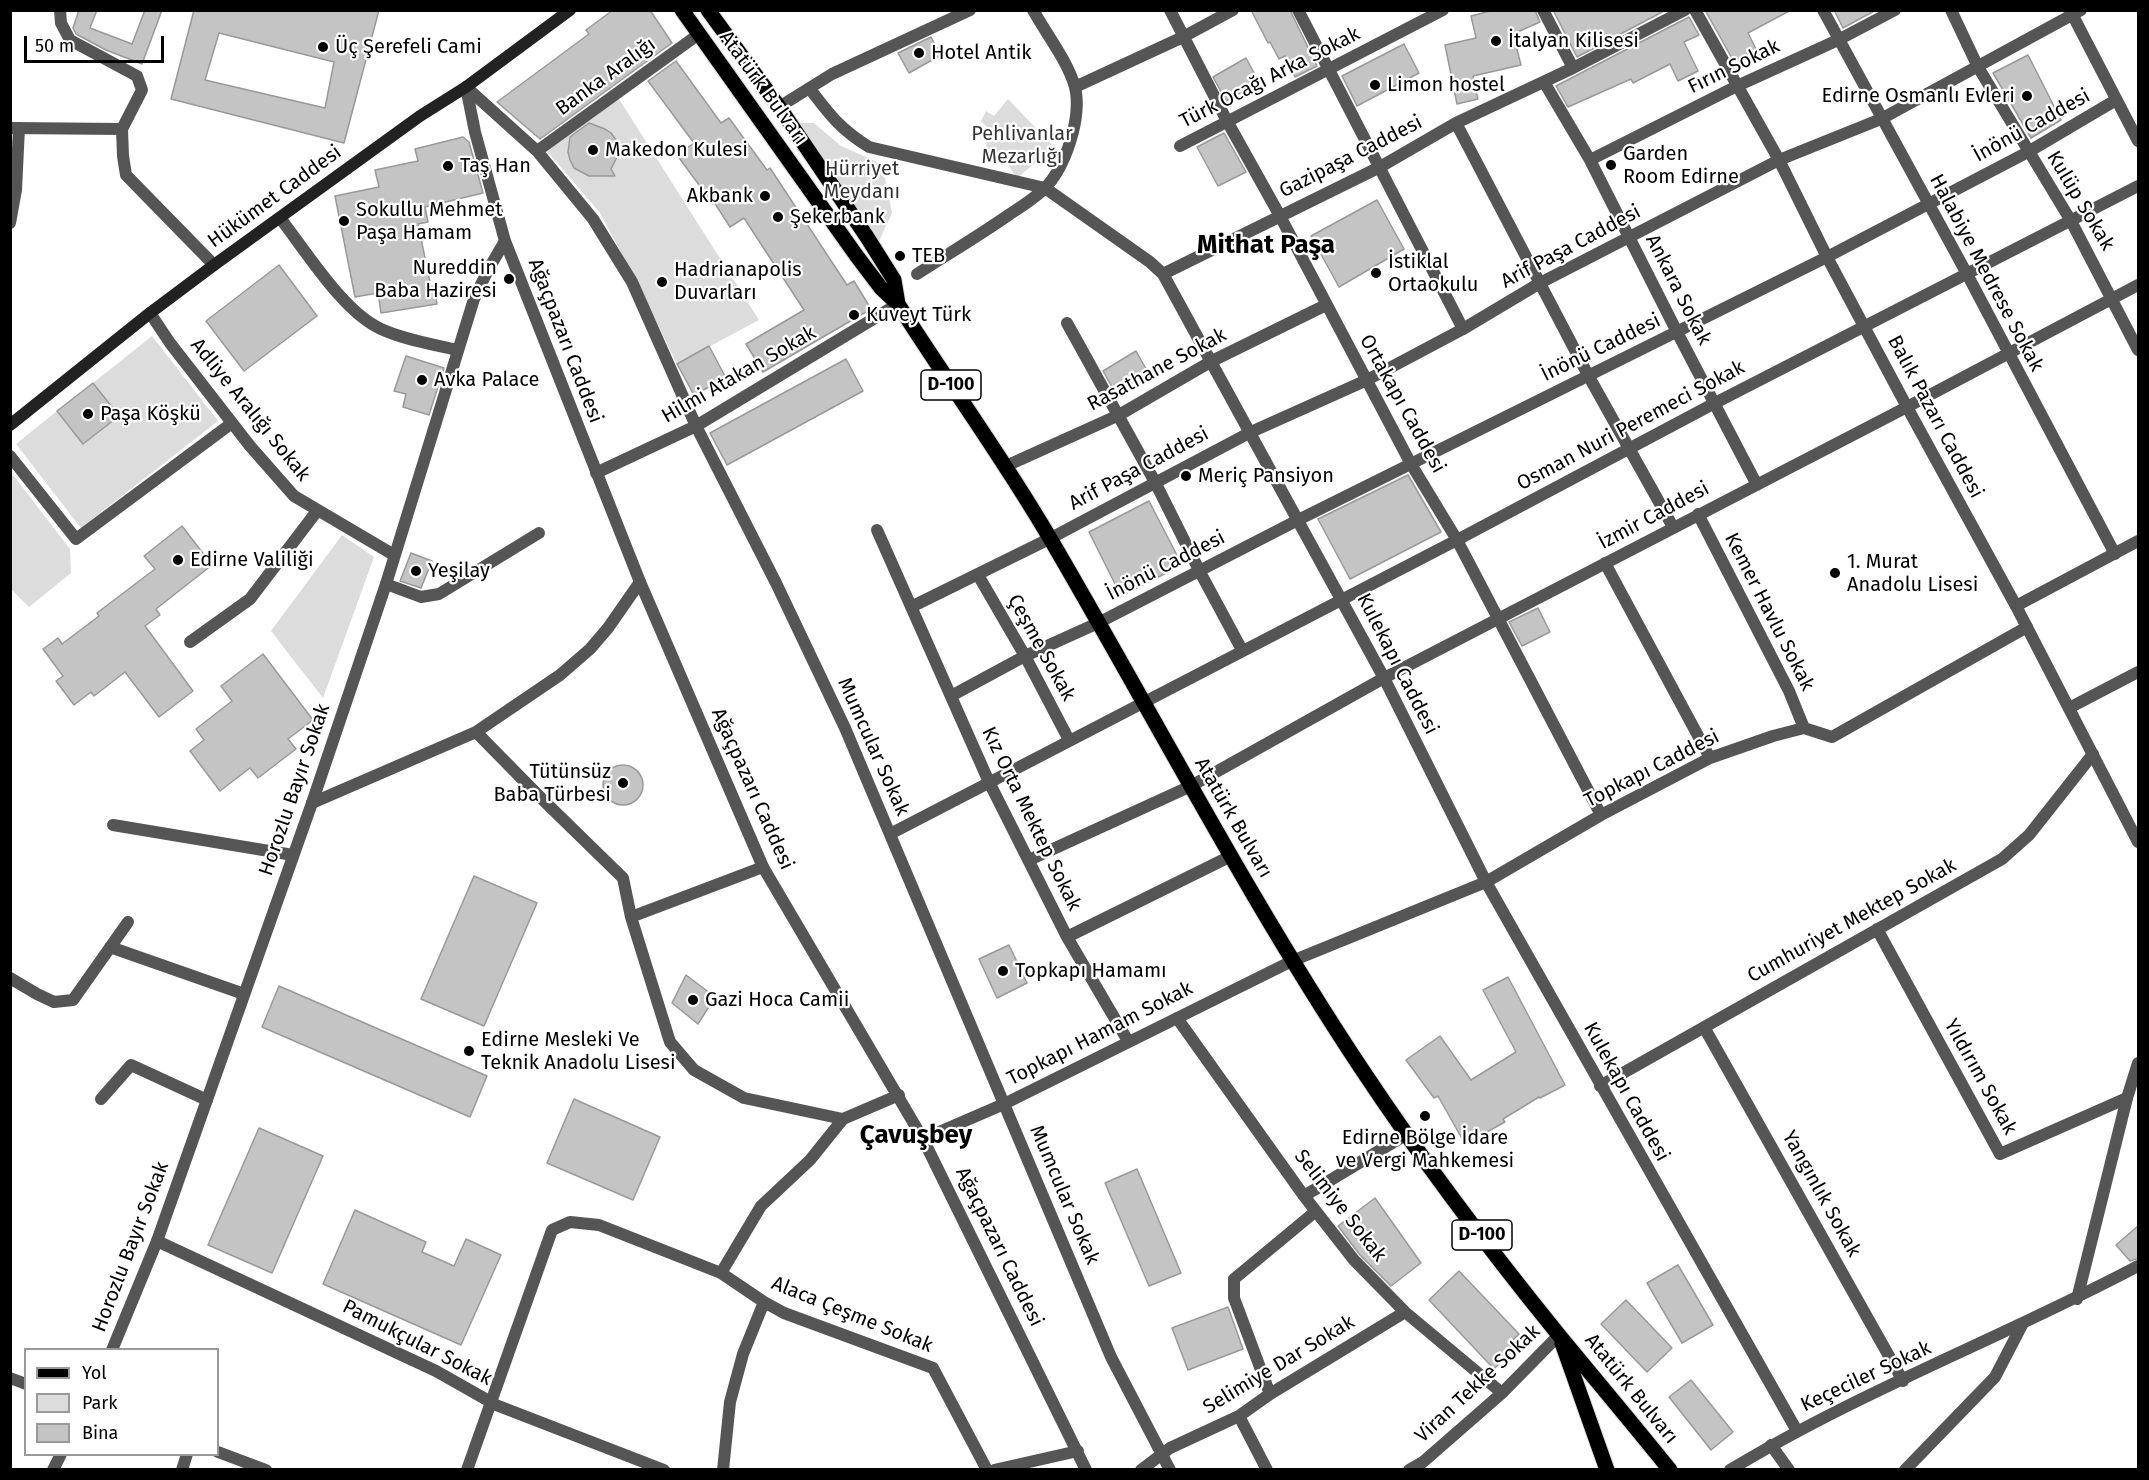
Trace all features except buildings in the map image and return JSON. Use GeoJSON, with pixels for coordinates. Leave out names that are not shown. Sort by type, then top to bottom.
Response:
{"type":"FeatureCollection","features":[{"type":"Feature","properties":{"kind":"main road","name":"Hükümet Caddesi"},"geometry":{"type":"LineString","coordinates":[[10,425],[214,265],[420,116],[466,87],[570,10]]}},
{"type":"Feature","properties":{"kind":"main road","name":"Atatürk Bulvarı"},"geometry":{"type":"LineString","coordinates":[[682,10],[856,255],[881,288],[898,304],[1006,466],[1051,538],[1292,961],[1407,1134],[1559,1335],[1670,1470]]}},
{"type":"Feature","properties":{"kind":"main road","name":"Atatürk Bulvarı"},"geometry":{"type":"LineString","coordinates":[[708,10],[779,107],[867,237],[894,280],[898,304]]}},
{"type":"Feature","properties":{"kind":"main road"},"geometry":{"type":"LineString","coordinates":[[761,120],[779,107]]}},
{"type":"Feature","properties":{"kind":"main road","name":"Atatürk Bulvarı"},"geometry":{"type":"LineString","coordinates":[[1559,1335],[1607,1470]]}},
{"type":"Feature","properties":{"kind":"street"},"geometry":{"type":"LineString","coordinates":[[60,10],[61,22],[70,40],[137,75],[142,90],[122,129],[126,175],[214,265]]}},
{"type":"Feature","properties":{"kind":"street"},"geometry":{"type":"LineString","coordinates":[[779,107],[832,74],[970,10]]}},
{"type":"Feature","properties":{"kind":"street"},"geometry":{"type":"LineString","coordinates":[[917,274],[990,228],[1045,188],[1059,167],[1075,123],[1077,105],[1075,87],[1069,72],[1033,10]]}},
{"type":"Feature","properties":{"kind":"street","name":"Ortakapı Caddesi"},"geometry":{"type":"LineString","coordinates":[[1170,10],[1227,121],[1411,464],[1456,540],[1601,815]]}},
{"type":"Feature","properties":{"kind":"street"},"geometry":{"type":"LineString","coordinates":[[1075,87],[1183,37],[1233,10]]}},
{"type":"Feature","properties":{"kind":"street"},"geometry":{"type":"LineString","coordinates":[[1298,10],[1463,329]]}},
{"type":"Feature","properties":{"kind":"street","name":"Türk Ocağı Arka Sokak"},"geometry":{"type":"LineString","coordinates":[[1180,146],[1443,10]]}},
{"type":"Feature","properties":{"kind":"street"},"geometry":{"type":"LineString","coordinates":[[1544,10],[1573,68]]}},
{"type":"Feature","properties":{"kind":"street","name":"Gazipaşa Caddesi"},"geometry":{"type":"LineString","coordinates":[[1163,274],[1380,167],[1456,123],[1573,68],[1685,10]]}},
{"type":"Feature","properties":{"kind":"street","name":"Balık Pazarı Caddesi"},"geometry":{"type":"LineString","coordinates":[[1695,10],[1779,160],[1827,257],[2016,606],[2139,842]]}},
{"type":"Feature","properties":{"kind":"street","name":"Halabiye Medrese Sokak"},"geometry":{"type":"LineString","coordinates":[[1823,10],[1967,274],[2115,554]]}},
{"type":"Feature","properties":{"kind":"street","name":"Fırın Sokak"},"geometry":{"type":"LineString","coordinates":[[1590,160],[1895,10]]}},
{"type":"Feature","properties":{"kind":"street","name":"Kulüp Sokak"},"geometry":{"type":"LineString","coordinates":[[1951,10],[1978,67],[2072,221],[2139,350]]}},
{"type":"Feature","properties":{"kind":"street"},"geometry":{"type":"LineString","coordinates":[[2074,12],[2116,100],[2139,141]]}},
{"type":"Feature","properties":{"kind":"street","name":"Arif Paşa Caddesi"},"geometry":{"type":"LineString","coordinates":[[911,608],[1051,538],[1251,432],[1367,380],[1463,329],[1540,284],[1779,160],[1881,119],[2074,12]]}},
{"type":"Feature","properties":{"kind":"street","name":"Banka Aralığı"},"geometry":{"type":"LineString","coordinates":[[537,151],[699,34]]}},
{"type":"Feature","properties":{"kind":"street","name":"Ankara Sokak"},"geometry":{"type":"LineString","coordinates":[[1544,82],[1590,160],[1677,333],[1757,484]]}},
{"type":"Feature","properties":{"kind":"street","name":"Mumcular Sokak"},"geometry":{"type":"LineString","coordinates":[[466,87],[537,151],[593,219],[632,282],[696,426],[776,583],[840,718],[1111,1358],[1170,1470]]}},
{"type":"Feature","properties":{"kind":"street","name":"Ağaçpazarı Caddesi"},"geometry":{"type":"LineString","coordinates":[[466,87],[475,132],[505,241],[640,582],[764,867],[923,1139],[1086,1470]]}},
{"type":"Feature","properties":{"kind":"street","name":"Kulekapı Caddesi"},"geometry":{"type":"LineString","coordinates":[[810,89],[835,122],[869,147],[1045,188],[1150,262],[1163,274],[1384,678],[1486,882],[1797,1431]]}},
{"type":"Feature","properties":{"kind":"street","name":"İnönü Caddesi"},"geometry":{"type":"LineString","coordinates":[[951,696],[1025,656],[1098,623],[1298,520],[1827,257],[2028,152],[2116,100]]}},
{"type":"Feature","properties":{"kind":"street"},"geometry":{"type":"LineString","coordinates":[[1456,123],[1588,375],[1673,527]]}},
{"type":"Feature","properties":{"kind":"street"},"geometry":{"type":"LineString","coordinates":[[10,223],[16,190],[15,128],[122,129]]}},
{"type":"Feature","properties":{"kind":"street","name":"Osman Nuri Peremeci Sokak"},"geometry":{"type":"LineString","coordinates":[[890,834],[1715,403],[2139,186]]}},
{"type":"Feature","properties":{"kind":"street"},"geometry":{"type":"LineString","coordinates":[[280,218],[345,303],[361,318],[380,329],[401,336],[457,350]]}},
{"type":"Feature","properties":{"kind":"street","name":"Horozlu Bayır Sokak"},"geometry":{"type":"LineString","coordinates":[[113,1348],[157,1241],[312,803],[386,584],[474,299],[505,241]]}},
{"type":"Feature","properties":{"kind":"street","name":"İzmir Caddesi"},"geometry":{"type":"LineString","coordinates":[[1029,860],[1191,786],[1384,678],[2139,285]]}},
{"type":"Feature","properties":{"kind":"street","name":"Hilmi Atakan Sokak"},"geometry":{"type":"LineString","coordinates":[[596,473],[696,426],[898,304]]}},
{"type":"Feature","properties":{"kind":"street","name":"Rasathane Sokak"},"geometry":{"type":"LineString","coordinates":[[1006,466],[1119,415],[1212,361],[1326,305]]}},
{"type":"Feature","properties":{"kind":"street","name":"Adliye Aralığı Sokak"},"geometry":{"type":"LineString","coordinates":[[150,313],[170,343],[232,423],[272,473],[294,496],[317,512],[394,555]]}},
{"type":"Feature","properties":{"kind":"street"},"geometry":{"type":"LineString","coordinates":[[1067,323],[1155,482],[1242,650]]}},
{"type":"Feature","properties":{"kind":"street"},"geometry":{"type":"LineString","coordinates":[[10,456],[76,539],[232,423]]}},
{"type":"Feature","properties":{"kind":"street"},"geometry":{"type":"LineString","coordinates":[[190,642],[250,599],[317,512]]}},
{"type":"Feature","properties":{"kind":"street","name":"Kemer Havlu Sokak"},"geometry":{"type":"LineString","coordinates":[[1698,514],[1789,691],[1804,728]]}},
{"type":"Feature","properties":{"kind":"street","name":"Kız Orta Mektep Sokak"},"geometry":{"type":"LineString","coordinates":[[878,530],[989,782],[1067,937],[1128,1041]]}},
{"type":"Feature","properties":{"kind":"street"},"geometry":{"type":"LineString","coordinates":[[386,584],[421,597],[439,594],[539,532]]}},
{"type":"Feature","properties":{"kind":"street"},"geometry":{"type":"LineString","coordinates":[[2016,606],[2139,541]]}},
{"type":"Feature","properties":{"kind":"street"},"geometry":{"type":"LineString","coordinates":[[1605,564],[1710,758]]}},
{"type":"Feature","properties":{"kind":"street","name":"Çeşme Sokak"},"geometry":{"type":"LineString","coordinates":[[978,575],[1025,656],[1069,740]]}},
{"type":"Feature","properties":{"kind":"street"},"geometry":{"type":"LineString","coordinates":[[312,803],[476,732],[560,675],[590,648],[608,628],[640,582]]}},
{"type":"Feature","properties":{"kind":"street"},"geometry":{"type":"LineString","coordinates":[[1804,728],[1832,737],[2027,627]]}},
{"type":"Feature","properties":{"kind":"street"},"geometry":{"type":"LineString","coordinates":[[2069,708],[2139,672]]}},
{"type":"Feature","properties":{"kind":"street","name":"Topkapı Caddesi"},"geometry":{"type":"LineString","coordinates":[[1292,961],[1486,882],[1601,815],[1710,758],[1773,736],[1804,728]]}},
{"type":"Feature","properties":{"kind":"street"},"geometry":{"type":"LineString","coordinates":[[476,732],[624,878],[631,916],[670,1042],[694,1070],[744,1098],[843,1119]]}},
{"type":"Feature","properties":{"kind":"street","name":"Cumhuriyet Mektep Sokak"},"geometry":{"type":"LineString","coordinates":[[1600,1086],[2002,859],[2029,835],[2093,754]]}},
{"type":"Feature","properties":{"kind":"street"},"geometry":{"type":"LineString","coordinates":[[113,825],[293,855]]}},
{"type":"Feature","properties":{"kind":"street"},"geometry":{"type":"LineString","coordinates":[[1067,937],[1231,856]]}},
{"type":"Feature","properties":{"kind":"street"},"geometry":{"type":"LineString","coordinates":[[631,916],[764,867]]}},
{"type":"Feature","properties":{"kind":"street"},"geometry":{"type":"LineString","coordinates":[[10,978],[54,1002],[73,1000],[128,922]]}},
{"type":"Feature","properties":{"kind":"street","name":"Yıldırım Sokak"},"geometry":{"type":"LineString","coordinates":[[1877,929],[2000,1154],[2127,1098]]}},
{"type":"Feature","properties":{"kind":"street"},"geometry":{"type":"LineString","coordinates":[[110,947],[244,994]]}},
{"type":"Feature","properties":{"kind":"street","name":"Topkapı Hamam Sokak"},"geometry":{"type":"LineString","coordinates":[[923,1139],[1004,1104],[1292,961]]}},
{"type":"Feature","properties":{"kind":"street","name":"Selimiye Sokak"},"geometry":{"type":"LineString","coordinates":[[1177,1018],[1304,1196],[1354,1260],[1405,1312],[1502,1393]]}},
{"type":"Feature","properties":{"kind":"street","name":"Yangınlık Sokak"},"geometry":{"type":"LineString","coordinates":[[1704,1027],[1903,1381]]}},
{"type":"Feature","properties":{"kind":"street"},"geometry":{"type":"LineString","coordinates":[[2077,1299],[2127,1098],[2139,1063]]}},
{"type":"Feature","properties":{"kind":"street"},"geometry":{"type":"LineString","coordinates":[[101,1099],[131,1065],[207,1100]]}},
{"type":"Feature","properties":{"kind":"street"},"geometry":{"type":"LineString","coordinates":[[721,1273],[761,1206],[810,1160],[843,1119],[899,1095]]}},
{"type":"Feature","properties":{"kind":"street"},"geometry":{"type":"LineString","coordinates":[[1304,1196],[1407,1134]]}},
{"type":"Feature","properties":{"kind":"street"},"geometry":{"type":"LineString","coordinates":[[1270,1394],[1234,1298],[1234,1279],[1316,1211]]}},
{"type":"Feature","properties":{"kind":"street","name":"Alaca Çeşme Sokak"},"geometry":{"type":"LineString","coordinates":[[490,1402],[552,1230],[570,1222],[599,1226],[721,1273],[764,1302],[805,1321],[933,1368],[987,1470]]}},
{"type":"Feature","properties":{"kind":"street","name":"Pamukçular Sokak"},"geometry":{"type":"LineString","coordinates":[[157,1241],[436,1371],[490,1402],[664,1470]]}},
{"type":"Feature","properties":{"kind":"street","name":"Keçeciler Sokak"},"geometry":{"type":"LineString","coordinates":[[1730,1470],[1797,1431],[2077,1299],[2139,1266]]}},
{"type":"Feature","properties":{"kind":"street"},"geometry":{"type":"LineString","coordinates":[[723,1470],[730,1402],[743,1354],[764,1302]]}},
{"type":"Feature","properties":{"kind":"street","name":"Selimiye Dar Sokak"},"geometry":{"type":"LineString","coordinates":[[1141,1470],[1170,1448],[1239,1416],[1270,1394],[1405,1312]]}},
{"type":"Feature","properties":{"kind":"street"},"geometry":{"type":"LineString","coordinates":[[1905,1470],[1995,1377],[2022,1325]]}},
{"type":"Feature","properties":{"kind":"street","name":"Viran Tekke Sokak"},"geometry":{"type":"LineString","coordinates":[[1409,1470],[1426,1466],[1559,1335]]}},
{"type":"Feature","properties":{"kind":"street"},"geometry":{"type":"LineString","coordinates":[[467,1470],[490,1402]]}},
{"type":"Feature","properties":{"kind":"street"},"geometry":{"type":"LineString","coordinates":[[1239,1416],[1267,1470]]}},
{"type":"Feature","properties":{"kind":"street"},"geometry":{"type":"LineString","coordinates":[[1771,1445],[1789,1470]]}},
{"type":"Feature","properties":{"kind":"street"},"geometry":{"type":"LineString","coordinates":[[994,1470],[1078,1451]]}},
{"type":"Feature","properties":{"kind":"street"},"geometry":{"type":"LineString","coordinates":[[219,1452],[266,1470]]}},
{"type":"Feature","properties":{"kind":"street"},"geometry":{"type":"LineString","coordinates":[[53,1470],[60,1456]]}},
{"type":"Feature","properties":{"kind":"green space"},"geometry":{"type":"Polygon","coordinates":[[[619,99],[759,320],[677,364],[600,213],[546,150],[619,99]]]}},
{"type":"Feature","properties":{"kind":"green space","name":"Pehlivanlar Mezarlığı"},"geometry":{"type":"Polygon","coordinates":[[[1008,99],[1054,147],[1017,178],[999,152],[986,150],[988,128],[981,121],[986,111],[994,116],[1008,99]]]}},
{"type":"Feature","properties":{"kind":"green space","name":"Hürriyet Meydanı"},"geometry":{"type":"Polygon","coordinates":[[[792,123],[814,123],[841,146],[882,164],[892,213],[879,241],[792,123]]]}},
{"type":"Feature","properties":{"kind":"green space"},"geometry":{"type":"Polygon","coordinates":[[[152,336],[218,421],[81,528],[16,444],[57,411],[84,444],[118,416],[93,383],[152,336]]]}},
{"type":"Feature","properties":{"kind":"green space"},"geometry":{"type":"Polygon","coordinates":[[[10,471],[70,549],[71,573],[29,607],[11,589],[10,471]]]}},
{"type":"Feature","properties":{"kind":"green space"},"geometry":{"type":"Polygon","coordinates":[[[342,535],[374,557],[323,698],[271,631],[342,535]]]}},
{"type":"Feature","properties":{"kind":"place","name":"İtalyan Kilisesi"},"geometry":{"type":"Point","coordinates":[1496,41]}},
{"type":"Feature","properties":{"kind":"place","name":"Üç Şerefeli Cami"},"geometry":{"type":"Point","coordinates":[323,47]}},
{"type":"Feature","properties":{"kind":"place","name":"Hotel Antik"},"geometry":{"type":"Point","coordinates":[919,53]}},
{"type":"Feature","properties":{"kind":"place","name":"Limon hostel"},"geometry":{"type":"Point","coordinates":[1375,85]}},
{"type":"Feature","properties":{"kind":"place","name":"Edirne Osmanlı Evleri"},"geometry":{"type":"Point","coordinates":[2027,96]}},
{"type":"Feature","properties":{"kind":"place","name":"Makedon Kulesi"},"geometry":{"type":"Point","coordinates":[593,150]}},
{"type":"Feature","properties":{"kind":"place","name":"Garden Room Edirne"},"geometry":{"type":"Point","coordinates":[1611,165]}},
{"type":"Feature","properties":{"kind":"place","name":"Taş Han"},"geometry":{"type":"Point","coordinates":[448,166]}},
{"type":"Feature","properties":{"kind":"place","name":"Akbank"},"geometry":{"type":"Point","coordinates":[765,196]}},
{"type":"Feature","properties":{"kind":"place","name":"Şekerbank"},"geometry":{"type":"Point","coordinates":[778,217]}},
{"type":"Feature","properties":{"kind":"place","name":"Sokullu Mehmet Paşa Hamam"},"geometry":{"type":"Point","coordinates":[344,221]}},
{"type":"Feature","properties":{"kind":"place","name":"TEB"},"geometry":{"type":"Point","coordinates":[900,256]}},
{"type":"Feature","properties":{"kind":"place","name":"İstiklal Ortaokulu"},"geometry":{"type":"Point","coordinates":[1376,273]}},
{"type":"Feature","properties":{"kind":"place","name":"Nureddin Baba Haziresi"},"geometry":{"type":"Point","coordinates":[509,279]}},
{"type":"Feature","properties":{"kind":"place","name":"Hadrianapolis Duvarları"},"geometry":{"type":"Point","coordinates":[662,282]}},
{"type":"Feature","properties":{"kind":"place","name":"Kuveyt Türk"},"geometry":{"type":"Point","coordinates":[854,315]}},
{"type":"Feature","properties":{"kind":"place","name":"Avka Palace"},"geometry":{"type":"Point","coordinates":[422,380]}},
{"type":"Feature","properties":{"kind":"place","name":"Paşa Köşkü"},"geometry":{"type":"Point","coordinates":[88,414]}},
{"type":"Feature","properties":{"kind":"place","name":"Meriç Pansiyon"},"geometry":{"type":"Point","coordinates":[1186,476]}},
{"type":"Feature","properties":{"kind":"place","name":"Edirne Valiliği"},"geometry":{"type":"Point","coordinates":[178,560]}},
{"type":"Feature","properties":{"kind":"place","name":"Yeşilay"},"geometry":{"type":"Point","coordinates":[416,571]}},
{"type":"Feature","properties":{"kind":"place","name":"1. Murat Anadolu Lisesi"},"geometry":{"type":"Point","coordinates":[1835,573]}},
{"type":"Feature","properties":{"kind":"place","name":"Tütünsüz Baba Türbesi"},"geometry":{"type":"Point","coordinates":[623,783]}},
{"type":"Feature","properties":{"kind":"place","name":"Topkapı Hamamı"},"geometry":{"type":"Point","coordinates":[1003,971]}},
{"type":"Feature","properties":{"kind":"place","name":"Gazi Hoca Camii"},"geometry":{"type":"Point","coordinates":[693,1000]}},
{"type":"Feature","properties":{"kind":"place","name":"Edirne Mesleki Ve Teknik Anadolu Lisesi"},"geometry":{"type":"Point","coordinates":[469,1051]}},
{"type":"Feature","properties":{"kind":"place","name":"Edirne Bölge İdare ve Vergi Mahkemesi"},"geometry":{"type":"Point","coordinates":[1425,1116]}},
{"type":"Feature","properties":{"kind":"district","name":"Mithat Paşa"},"geometry":{"type":"Point","coordinates":[1266,246]}},
{"type":"Feature","properties":{"kind":"district","name":"Çavuşbey"},"geometry":{"type":"Point","coordinates":[916,1136]}}]}
